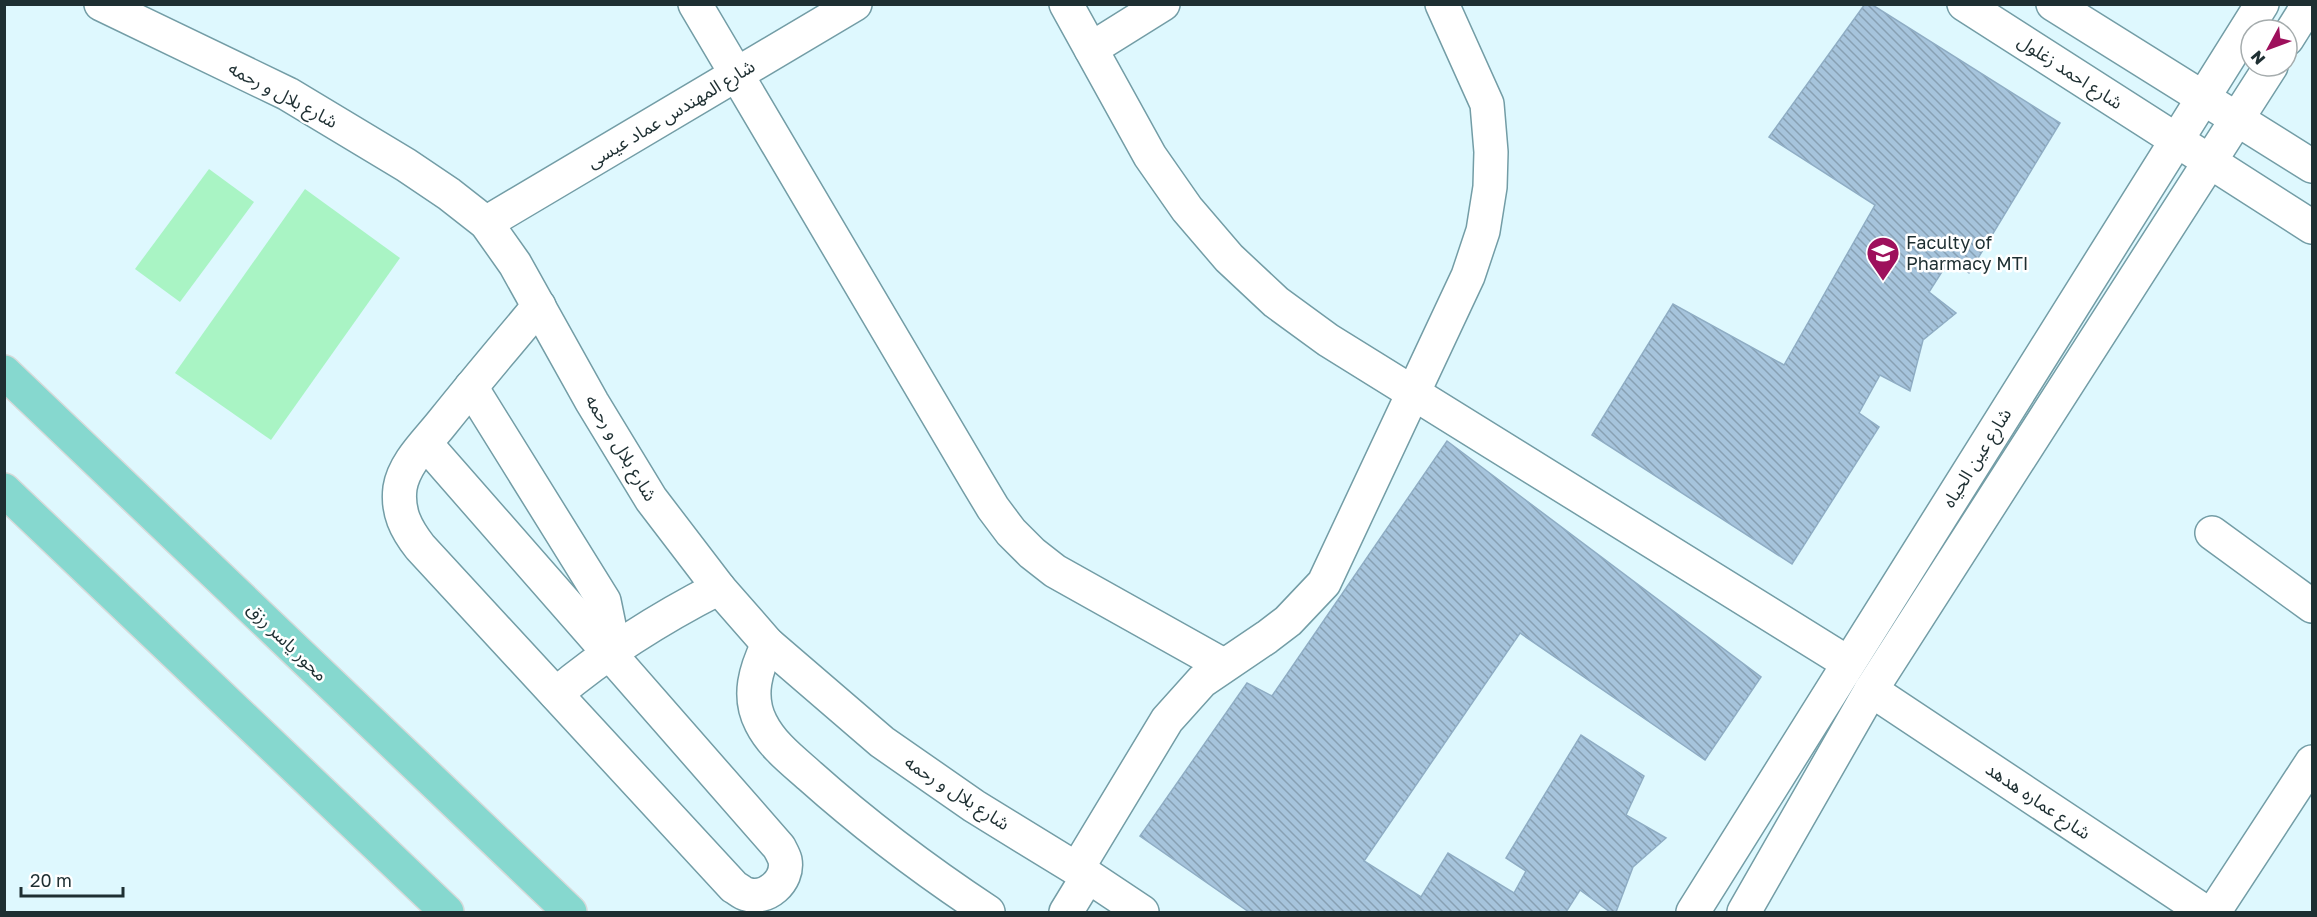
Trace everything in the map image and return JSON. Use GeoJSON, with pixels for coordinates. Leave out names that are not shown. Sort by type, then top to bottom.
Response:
{"type":"FeatureCollection","features":[{"type":"Feature","properties":{"kind":"main road","name":"محور ياسر رزق"},"geometry":{"type":"LineString","coordinates":[[4,372],[570,912]]}},
{"type":"Feature","properties":{"kind":"main road"},"geometry":{"type":"LineString","coordinates":[[4,490],[447,912]]}},
{"type":"Feature","properties":{"kind":"street","name":"شارع بلال و رحمه"},"geometry":{"type":"LineString","coordinates":[[101,4],[288,94],[406,165],[486,223],[515,264],[592,402],[651,499],[719,588],[768,644],[882,742],[974,806],[1142,912]]}},
{"type":"Feature","properties":{"kind":"street"},"geometry":{"type":"LineString","coordinates":[[695,4],[978,483],[993,508],[1011,531],[1032,553],[1072,581],[1223,665]]}},
{"type":"Feature","properties":{"kind":"street","name":"شارع المهندس عماد عيسى"},"geometry":{"type":"LineString","coordinates":[[486,223],[855,4]]}},
{"type":"Feature","properties":{"kind":"street"},"geometry":{"type":"LineString","coordinates":[[1066,4],[1150,156],[1187,209],[1229,258],[1276,302],[1328,340],[1848,663]]}},
{"type":"Feature","properties":{"kind":"street"},"geometry":{"type":"LineString","coordinates":[[1091,49],[1163,4]]}},
{"type":"Feature","properties":{"kind":"street"},"geometry":{"type":"LineString","coordinates":[[1066,912],[1083,873],[1167,720],[1202,681],[1274,632],[1324,583],[1468,276],[1484,231],[1490,187],[1491,152],[1487,104],[1442,4]]}},
{"type":"Feature","properties":{"kind":"street","name":"شارع احمد زغلول"},"geometry":{"type":"LineString","coordinates":[[1964,4],[2313,226]]}},
{"type":"Feature","properties":{"kind":"street"},"geometry":{"type":"LineString","coordinates":[[2053,4],[2313,166]]}},
{"type":"Feature","properties":{"kind":"street","name":"شارع عين الحياه"},"geometry":{"type":"LineString","coordinates":[[1693,912],[2262,4]]}},
{"type":"Feature","properties":{"kind":"street"},"geometry":{"type":"LineString","coordinates":[[2299,20],[2309,4]]}},
{"type":"Feature","properties":{"kind":"street","name":"شارع عين الحياه"},"geometry":{"type":"LineString","coordinates":[[1744,912],[1871,690],[2264,78]]}},
{"type":"Feature","properties":{"kind":"street"},"geometry":{"type":"LineString","coordinates":[[426,444],[779,847],[785,861],[783,876],[775,888],[762,895],[747,895],[734,887],[406,529],[400,508],[400,487],[408,466],[471,387],[539,306]]}},
{"type":"Feature","properties":{"kind":"street"},"geometry":{"type":"LineString","coordinates":[[471,387],[604,601],[611,635],[608,652]]}},
{"type":"Feature","properties":{"kind":"street"},"geometry":{"type":"LineString","coordinates":[[2212,533],[2313,606]]}},
{"type":"Feature","properties":{"kind":"street"},"geometry":{"type":"LineString","coordinates":[[556,694],[608,652],[681,607],[719,588]]}},
{"type":"Feature","properties":{"kind":"street"},"geometry":{"type":"LineString","coordinates":[[768,644],[756,669],[753,695],[760,722],[775,744],[886,840],[988,912]]}},
{"type":"Feature","properties":{"kind":"street","name":"شارع عماره هدهد"},"geometry":{"type":"LineString","coordinates":[[1871,690],[2205,912]]}},
{"type":"Feature","properties":{"kind":"street"},"geometry":{"type":"LineString","coordinates":[[2214,912],[2313,762]]}},
{"type":"Feature","properties":{"kind":"green space"},"geometry":{"type":"Polygon","coordinates":[[[209,169],[254,202],[180,302],[135,269],[209,169]]]}},
{"type":"Feature","properties":{"kind":"green space"},"geometry":{"type":"Polygon","coordinates":[[[305,189],[400,258],[271,440],[175,373],[305,189]]]}},
{"type":"Feature","properties":{"kind":"building","name":"Faculty of Pharmacy MTI"},"geometry":{"type":"Polygon","coordinates":[[[1865,4],[1871,4],[2060,123],[1969,273],[1950,259],[1929,292],[1956,313],[1923,340],[1910,391],[1880,375],[1859,413],[1879,427],[1792,564],[1592,435],[1673,304],[1784,365],[1875,205],[1769,137],[1865,4]]]}},
{"type":"Feature","properties":{"kind":"building"},"geometry":{"type":"Polygon","coordinates":[[[1447,441],[1761,677],[1705,760],[1520,633],[1364,861],[1421,897],[1448,853],[1514,893],[1526,871],[1506,858],[1581,735],[1644,776],[1626,815],[1666,838],[1633,867],[1616,912],[1610,912],[1580,890],[1566,912],[1249,912],[1140,836],[1247,683],[1272,696],[1447,441]]]}},
{"type":"Feature","properties":{"kind":"place","name":"Faculty of Pharmacy MTI"},"geometry":{"type":"Point","coordinates":[1883,282]}}]}
